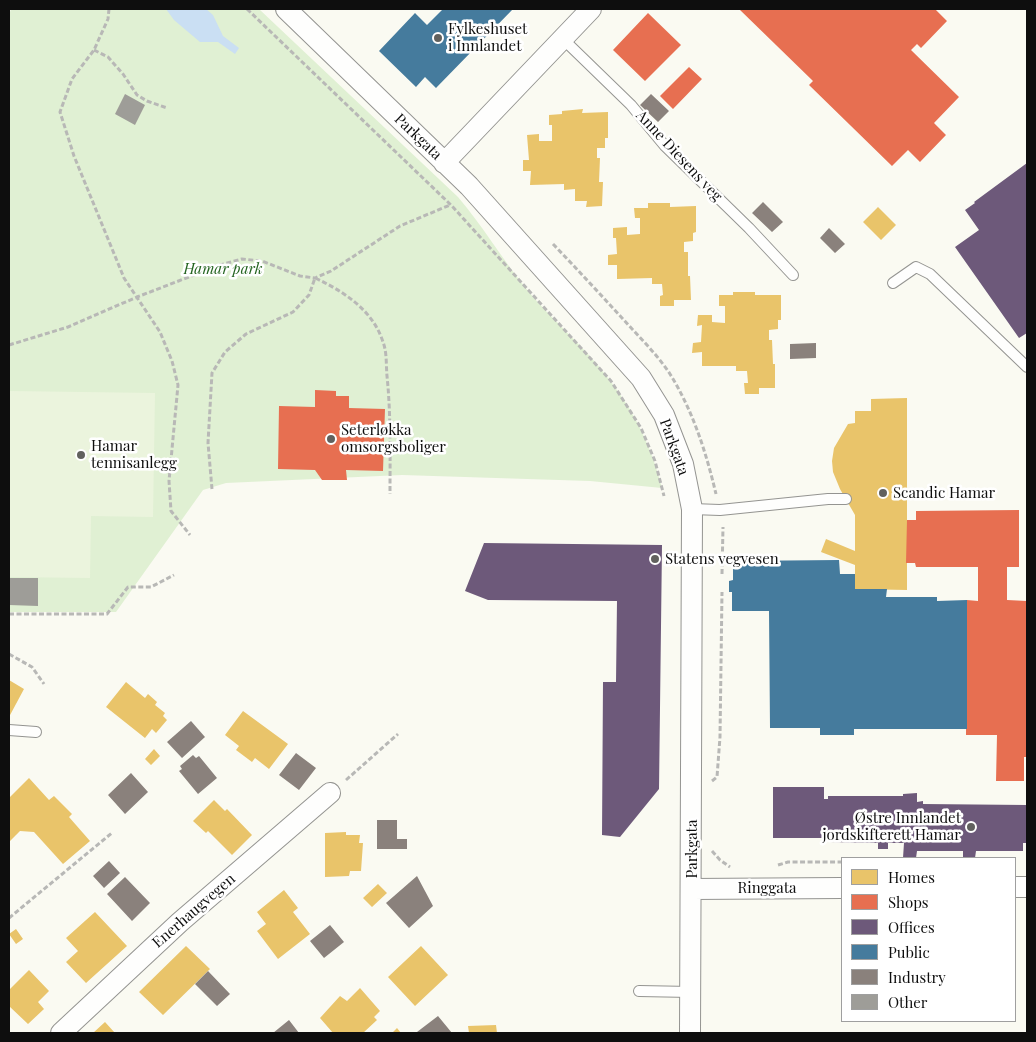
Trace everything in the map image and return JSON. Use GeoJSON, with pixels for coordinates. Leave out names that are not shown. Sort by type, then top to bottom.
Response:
{"type":"FeatureCollection","features":[{"type":"Feature","properties":{"kind":"street","name":"Parkgata"},"geometry":{"type":"LineString","coordinates":[[286,9],[469,186],[641,378],[664,415],[683,464],[692,508],[690,1033]]}},
{"type":"Feature","properties":{"kind":"street"},"geometry":{"type":"LineString","coordinates":[[444,163],[591,9]]}},
{"type":"Feature","properties":{"kind":"street","name":"Enerhaugvegen"},"geometry":{"type":"LineString","coordinates":[[62,1033],[180,922],[330,793]]}},
{"type":"Feature","properties":{"kind":"street","name":"Ringgata"},"geometry":{"type":"LineString","coordinates":[[692,889],[841,888]]}},
{"type":"Feature","properties":{"kind":"lane","name":"Anne Diesens veg"},"geometry":{"type":"LineString","coordinates":[[562,39],[632,105],[665,146],[793,275]]}},
{"type":"Feature","properties":{"kind":"lane"},"geometry":{"type":"LineString","coordinates":[[893,283],[916,267],[930,274],[1027,367]]}},
{"type":"Feature","properties":{"kind":"lane"},"geometry":{"type":"LineString","coordinates":[[692,508],[720,510],[828,499],[846,499]]}},
{"type":"Feature","properties":{"kind":"lane"},"geometry":{"type":"LineString","coordinates":[[9,730],[36,732]]}},
{"type":"Feature","properties":{"kind":"lane"},"geometry":{"type":"LineString","coordinates":[[640,991],[691,992]]}},
{"type":"Feature","properties":{"kind":"path"},"geometry":{"type":"LineString","coordinates":[[109,9],[108,19],[94,50],[72,79],[60,112],[74,156],[124,278],[160,332],[172,361],[178,385],[169,481],[171,510],[190,535]]}},
{"type":"Feature","properties":{"kind":"path"},"geometry":{"type":"LineString","coordinates":[[247,9],[451,205],[611,381],[641,428],[655,461],[664,496]]}},
{"type":"Feature","properties":{"kind":"path"},"geometry":{"type":"LineString","coordinates":[[94,50],[108,57],[123,74],[137,95],[147,101],[168,108]]}},
{"type":"Feature","properties":{"kind":"path"},"geometry":{"type":"LineString","coordinates":[[212,489],[208,443],[212,373],[225,352],[246,334],[293,312],[309,295],[315,278],[331,271],[400,226],[451,205]]}},
{"type":"Feature","properties":{"kind":"path"},"geometry":{"type":"LineString","coordinates":[[9,345],[68,327],[137,297],[242,259],[262,261],[300,276],[315,278],[339,289],[362,309],[376,328],[383,342],[389,394],[390,494]]}},
{"type":"Feature","properties":{"kind":"path"},"geometry":{"type":"LineString","coordinates":[[9,614],[107,614],[128,587],[151,587],[174,575]]}},
{"type":"Feature","properties":{"kind":"path"},"geometry":{"type":"LineString","coordinates":[[709,786],[717,777],[722,592]]}},
{"type":"Feature","properties":{"kind":"path"},"geometry":{"type":"LineString","coordinates":[[9,654],[32,668],[44,684]]}},
{"type":"Feature","properties":{"kind":"path"},"geometry":{"type":"LineString","coordinates":[[330,793],[398,734]]}},
{"type":"Feature","properties":{"kind":"path"},"geometry":{"type":"LineString","coordinates":[[9,918],[113,832]]}},
{"type":"Feature","properties":{"kind":"path"},"geometry":{"type":"LineString","coordinates":[[711,846],[713,853],[735,869]]}},
{"type":"Feature","properties":{"kind":"path"},"geometry":{"type":"LineString","coordinates":[[774,866],[788,862],[841,862]]}},
{"type":"Feature","properties":{"kind":"green space","name":"Hamar park"},"geometry":{"type":"Polygon","coordinates":[[[11,9],[259,9],[458,197],[524,286],[591,357],[620,394],[642,432],[662,488],[590,481],[402,475],[226,483],[203,490],[116,612],[9,612],[9,15],[11,9]]]}},
{"type":"Feature","properties":{"kind":"green space","name":"Hamar tennisanlegg"},"geometry":{"type":"Polygon","coordinates":[[[9,391],[155,393],[153,517],[91,516],[90,578],[9,577],[9,391]]]}},
{"type":"Feature","properties":{"kind":"water"},"geometry":{"type":"Polygon","coordinates":[[[166,9],[206,9],[213,15],[223,36],[239,48],[235,54],[218,42],[200,42],[174,20],[166,9]]]}},
{"type":"Feature","properties":{"kind":"building: Homes"},"geometry":{"type":"Polygon","coordinates":[[[583,109],[582,113],[608,112],[608,138],[605,138],[605,148],[597,148],[597,158],[600,158],[599,182],[603,182],[602,206],[586,207],[587,201],[575,201],[575,189],[564,190],[564,184],[530,185],[531,171],[523,171],[523,160],[529,160],[527,135],[539,134],[539,141],[552,141],[552,125],[549,125],[549,115],[562,114],[562,111],[583,109]]]}},
{"type":"Feature","properties":{"kind":"building: Homes"},"geometry":{"type":"Polygon","coordinates":[[[648,203],[670,203],[670,207],[696,206],[696,232],[693,233],[693,241],[684,242],[684,252],[688,252],[691,300],[674,300],[674,306],[660,306],[660,296],[663,295],[662,284],[652,284],[652,278],[617,279],[617,265],[608,265],[608,255],[617,254],[616,238],[613,238],[613,228],[627,227],[627,235],[640,234],[640,218],[635,218],[634,208],[648,208],[648,203]]]}},
{"type":"Feature","properties":{"kind":"building: Homes"},"geometry":{"type":"Polygon","coordinates":[[[878,207],[896,225],[881,240],[863,222],[878,207]]]}},
{"type":"Feature","properties":{"kind":"building: Homes"},"geometry":{"type":"Polygon","coordinates":[[[733,292],[755,292],[755,295],[781,295],[781,320],[778,320],[778,329],[769,330],[769,340],[772,340],[773,364],[775,364],[775,388],[759,388],[759,394],[745,394],[744,383],[748,383],[747,371],[736,371],[736,366],[702,366],[702,352],[692,353],[693,343],[701,342],[702,325],[697,326],[698,315],[712,315],[712,322],[725,323],[725,306],[719,306],[719,295],[733,295],[733,292]]]}},
{"type":"Feature","properties":{"kind":"building: Homes"},"geometry":{"type":"Polygon","coordinates":[[[907,398],[907,590],[855,589],[855,565],[821,552],[826,539],[855,551],[855,515],[840,489],[833,472],[834,448],[848,424],[855,423],[855,411],[871,411],[871,399],[907,398]]]}},
{"type":"Feature","properties":{"kind":"building: Homes"},"geometry":{"type":"Polygon","coordinates":[[[9,680],[24,689],[9,717],[9,680]]]}},
{"type":"Feature","properties":{"kind":"building: Homes"},"geometry":{"type":"Polygon","coordinates":[[[126,682],[145,698],[148,694],[157,702],[155,705],[165,713],[163,716],[167,720],[156,733],[152,729],[145,738],[106,707],[126,682]]]}},
{"type":"Feature","properties":{"kind":"building: Homes"},"geometry":{"type":"Polygon","coordinates":[[[243,711],[288,744],[269,769],[255,758],[252,762],[236,750],[239,746],[225,735],[243,711]]]}},
{"type":"Feature","properties":{"kind":"building: Homes"},"geometry":{"type":"Polygon","coordinates":[[[154,749],[160,756],[151,765],[145,759],[154,749]]]}},
{"type":"Feature","properties":{"kind":"building: Homes"},"geometry":{"type":"Polygon","coordinates":[[[29,778],[49,800],[54,796],[72,814],[69,817],[90,841],[63,864],[34,832],[20,831],[9,842],[9,798],[29,778]]]}},
{"type":"Feature","properties":{"kind":"building: Homes"},"geometry":{"type":"Polygon","coordinates":[[[214,800],[225,811],[227,809],[252,835],[232,855],[208,831],[206,833],[193,821],[214,800]]]}},
{"type":"Feature","properties":{"kind":"building: Homes"},"geometry":{"type":"Polygon","coordinates":[[[346,832],[346,835],[360,835],[359,843],[363,843],[361,871],[350,871],[349,876],[325,877],[325,833],[346,832]]]}},
{"type":"Feature","properties":{"kind":"building: Homes"},"geometry":{"type":"Polygon","coordinates":[[[378,884],[387,893],[372,907],[363,898],[378,884]]]}},
{"type":"Feature","properties":{"kind":"building: Homes"},"geometry":{"type":"Polygon","coordinates":[[[284,890],[298,908],[293,912],[310,934],[278,959],[257,931],[266,924],[257,912],[284,890]]]}},
{"type":"Feature","properties":{"kind":"building: Homes"},"geometry":{"type":"Polygon","coordinates":[[[95,912],[127,946],[86,983],[66,962],[78,951],[66,938],[95,912]]]}},
{"type":"Feature","properties":{"kind":"building: Homes"},"geometry":{"type":"Polygon","coordinates":[[[16,929],[23,939],[16,944],[9,934],[16,929]]]}},
{"type":"Feature","properties":{"kind":"building: Homes"},"geometry":{"type":"Polygon","coordinates":[[[186,946],[210,969],[163,1015],[139,992],[186,946]]]}},
{"type":"Feature","properties":{"kind":"building: Homes"},"geometry":{"type":"Polygon","coordinates":[[[421,946],[448,975],[415,1006],[388,977],[421,946]]]}},
{"type":"Feature","properties":{"kind":"building: Homes"},"geometry":{"type":"Polygon","coordinates":[[[29,970],[49,991],[38,1002],[44,1009],[28,1024],[9,1006],[9,990],[29,970]]]}},
{"type":"Feature","properties":{"kind":"building: Homes"},"geometry":{"type":"Polygon","coordinates":[[[360,988],[380,1011],[374,1017],[377,1020],[363,1033],[333,1033],[320,1018],[340,996],[347,1001],[360,988]]]}},
{"type":"Feature","properties":{"kind":"building: Homes"},"geometry":{"type":"Polygon","coordinates":[[[105,1022],[115,1033],[93,1033],[105,1022]]]}},
{"type":"Feature","properties":{"kind":"building: Homes"},"geometry":{"type":"Polygon","coordinates":[[[496,1025],[497,1033],[469,1033],[468,1026],[496,1025]]]}},
{"type":"Feature","properties":{"kind":"building: Homes"},"geometry":{"type":"Polygon","coordinates":[[[397,1028],[401,1033],[392,1033],[397,1028]]]}},
{"type":"Feature","properties":{"kind":"building: Shops"},"geometry":{"type":"Polygon","coordinates":[[[739,9],[935,9],[947,21],[921,48],[917,44],[911,50],[959,97],[934,123],[946,135],[920,162],[908,150],[892,166],[809,85],[813,81],[739,9]]]}},
{"type":"Feature","properties":{"kind":"building: Shops"},"geometry":{"type":"Polygon","coordinates":[[[648,13],[681,45],[645,81],[613,50],[648,13]]]}},
{"type":"Feature","properties":{"kind":"building: Shops"},"geometry":{"type":"Polygon","coordinates":[[[689,67],[702,79],[673,109],[660,96],[689,67]]]}},
{"type":"Feature","properties":{"kind":"building: Shops","name":"Seterløkka omsorgsboliger"},"geometry":{"type":"Polygon","coordinates":[[[315,390],[336,391],[336,396],[349,396],[349,408],[385,409],[383,471],[346,470],[347,480],[322,480],[315,470],[278,469],[279,406],[315,407],[315,390]]]}},
{"type":"Feature","properties":{"kind":"building: Shops"},"geometry":{"type":"Polygon","coordinates":[[[1019,510],[1019,567],[1007,567],[1007,600],[1027,601],[1027,757],[1024,757],[1024,781],[996,781],[997,735],[966,735],[967,600],[978,601],[978,567],[916,567],[915,563],[906,563],[907,520],[916,520],[916,511],[1019,510]]]}},
{"type":"Feature","properties":{"kind":"building: Offices"},"geometry":{"type":"Polygon","coordinates":[[[1027,163],[1027,333],[1019,338],[955,247],[979,230],[965,210],[1027,163]]]}},
{"type":"Feature","properties":{"kind":"building: Offices"},"geometry":{"type":"Polygon","coordinates":[[[484,543],[662,545],[659,789],[620,837],[602,835],[603,682],[616,682],[617,601],[488,600],[465,591],[484,543]]]}},
{"type":"Feature","properties":{"kind":"building: Offices"},"geometry":{"type":"Polygon","coordinates":[[[773,787],[824,787],[824,799],[828,799],[828,796],[903,796],[903,794],[917,793],[917,802],[923,801],[923,804],[1027,805],[1027,843],[1023,843],[1023,851],[976,851],[975,857],[963,857],[963,851],[917,851],[916,857],[903,857],[904,843],[888,843],[888,849],[878,849],[878,843],[829,842],[829,838],[773,838],[773,787]]]}},
{"type":"Feature","properties":{"kind":"building: Public","name":"Fylkeshuset i Innlandet"},"geometry":{"type":"Polygon","coordinates":[[[443,9],[513,9],[436,88],[425,77],[416,87],[379,51],[415,13],[427,25],[443,9]]]}},
{"type":"Feature","properties":{"kind":"building: Public"},"geometry":{"type":"Polygon","coordinates":[[[839,560],[840,574],[855,574],[855,589],[887,589],[886,597],[937,597],[937,601],[967,600],[967,729],[854,729],[854,735],[820,735],[820,728],[770,728],[769,611],[732,611],[732,592],[729,592],[729,581],[733,580],[733,561],[839,560]]]}},
{"type":"Feature","properties":{"kind":"building: Industry"},"geometry":{"type":"Polygon","coordinates":[[[651,94],[669,111],[658,122],[640,105],[651,94]]]}},
{"type":"Feature","properties":{"kind":"building: Industry"},"geometry":{"type":"Polygon","coordinates":[[[763,202],[783,222],[772,232],[752,213],[763,202]]]}},
{"type":"Feature","properties":{"kind":"building: Industry"},"geometry":{"type":"Polygon","coordinates":[[[829,228],[845,244],[835,253],[820,238],[829,228]]]}},
{"type":"Feature","properties":{"kind":"building: Industry"},"geometry":{"type":"Polygon","coordinates":[[[816,343],[816,358],[790,359],[790,344],[816,343]]]}},
{"type":"Feature","properties":{"kind":"building: Industry"},"geometry":{"type":"Polygon","coordinates":[[[191,721],[205,737],[182,758],[167,742],[191,721]]]}},
{"type":"Feature","properties":{"kind":"building: Industry"},"geometry":{"type":"Polygon","coordinates":[[[296,753],[316,768],[299,790],[279,775],[296,753]]]}},
{"type":"Feature","properties":{"kind":"building: Industry"},"geometry":{"type":"Polygon","coordinates":[[[193,755],[196,758],[199,756],[217,778],[198,794],[179,771],[182,769],[180,766],[193,755]]]}},
{"type":"Feature","properties":{"kind":"building: Industry"},"geometry":{"type":"Polygon","coordinates":[[[131,773],[148,792],[125,814],[108,795],[131,773]]]}},
{"type":"Feature","properties":{"kind":"building: Industry"},"geometry":{"type":"Polygon","coordinates":[[[377,820],[397,820],[397,839],[407,839],[407,849],[377,849],[377,820]]]}},
{"type":"Feature","properties":{"kind":"building: Industry"},"geometry":{"type":"Polygon","coordinates":[[[109,861],[120,873],[104,888],[93,876],[109,861]]]}},
{"type":"Feature","properties":{"kind":"building: Industry"},"geometry":{"type":"Polygon","coordinates":[[[417,876],[433,906],[409,928],[386,903],[417,876]]]}},
{"type":"Feature","properties":{"kind":"building: Industry"},"geometry":{"type":"Polygon","coordinates":[[[125,877],[150,903],[132,921],[107,894],[125,877]]]}},
{"type":"Feature","properties":{"kind":"building: Industry"},"geometry":{"type":"Polygon","coordinates":[[[330,925],[344,942],[324,958],[310,941],[330,925]]]}},
{"type":"Feature","properties":{"kind":"building: Industry"},"geometry":{"type":"Polygon","coordinates":[[[208,971],[230,994],[217,1006],[195,984],[208,971]]]}},
{"type":"Feature","properties":{"kind":"building: Industry"},"geometry":{"type":"Polygon","coordinates":[[[438,1016],[452,1033],[417,1032],[438,1016]]]}},
{"type":"Feature","properties":{"kind":"building: Industry"},"geometry":{"type":"Polygon","coordinates":[[[289,1020],[299,1033],[273,1033],[289,1020]]]}},
{"type":"Feature","properties":{"kind":"building: Other"},"geometry":{"type":"Polygon","coordinates":[[[125,94],[145,105],[135,125],[115,114],[125,94]]]}},
{"type":"Feature","properties":{"kind":"building: Other"},"geometry":{"type":"Polygon","coordinates":[[[9,578],[38,578],[38,606],[9,605],[9,578]]]}},
{"type":"Feature","properties":{"kind":"place","name":"Fylkeshuset i Innlandet"},"geometry":{"type":"Point","coordinates":[438,38]}},
{"type":"Feature","properties":{"kind":"place","name":"Seterløkka omsorgsboliger"},"geometry":{"type":"Point","coordinates":[331,439]}},
{"type":"Feature","properties":{"kind":"place","name":"Hamar tennisanlegg"},"geometry":{"type":"Point","coordinates":[81,455]}},
{"type":"Feature","properties":{"kind":"place","name":"Scandic Hamar"},"geometry":{"type":"Point","coordinates":[883,493]}},
{"type":"Feature","properties":{"kind":"place","name":"Statens vegvesen"},"geometry":{"type":"Point","coordinates":[655,559]}},
{"type":"Feature","properties":{"kind":"place","name":"Østre Innlandet jordskifterett Hamar"},"geometry":{"type":"Point","coordinates":[971,827]}}]}
